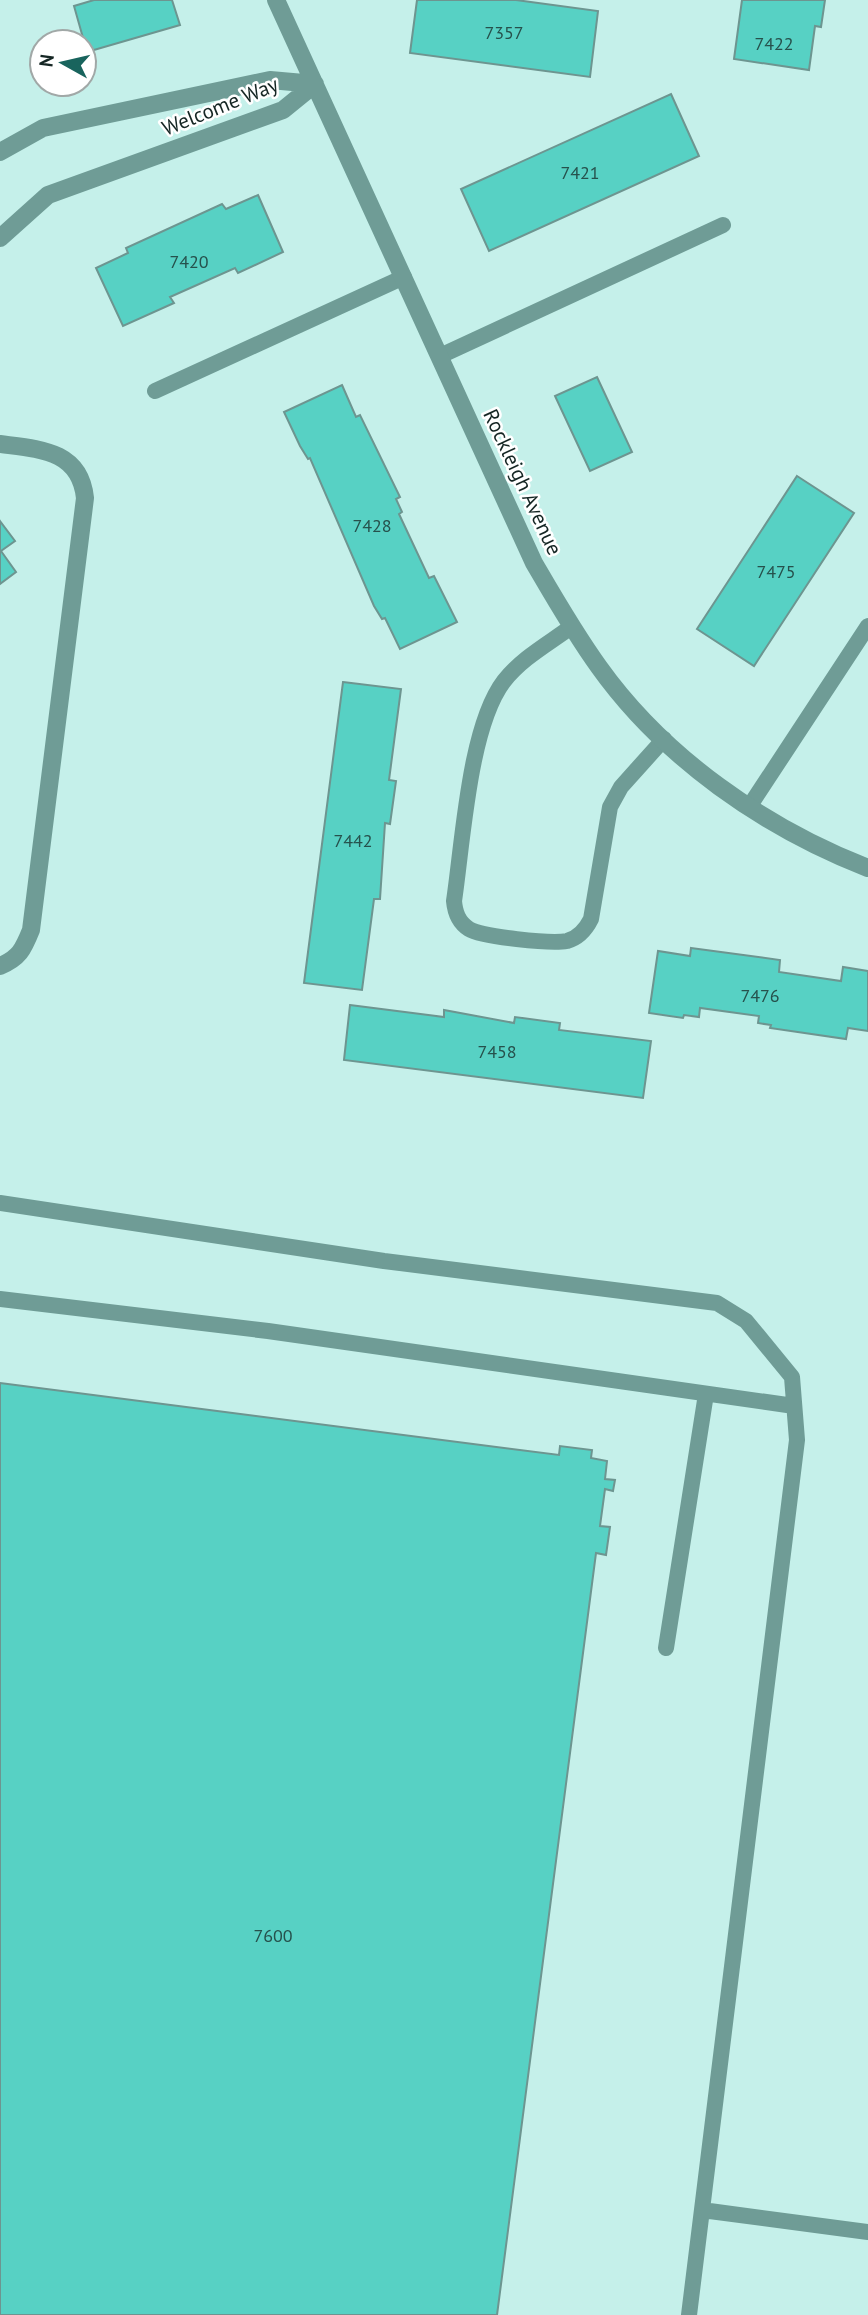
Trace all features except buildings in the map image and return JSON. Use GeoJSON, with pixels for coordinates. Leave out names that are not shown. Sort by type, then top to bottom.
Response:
{"type":"FeatureCollection","features":[{"type":"Feature","properties":{"kind":"street","name":"Rockleigh Avenue"},"geometry":{"type":"LineString","coordinates":[[276,0],[534,563],[571,627],[600,670],[664,739],[748,807],[817,846],[868,869]]}},
{"type":"Feature","properties":{"kind":"street","name":"Welcome Way"},"geometry":{"type":"LineString","coordinates":[[0,152],[43,128],[270,80],[315,84]]}},
{"type":"Feature","properties":{"kind":"street","name":"Welcome Way"},"geometry":{"type":"LineString","coordinates":[[0,238],[48,195],[283,110],[315,84]]}},
{"type":"Feature","properties":{"kind":"street"},"geometry":{"type":"LineString","coordinates":[[0,444],[53,452],[74,468],[85,498],[31,930],[8,962]]}},
{"type":"Feature","properties":{"kind":"lane"},"geometry":{"type":"LineString","coordinates":[[440,356],[723,225]]}},
{"type":"Feature","properties":{"kind":"lane"},"geometry":{"type":"LineString","coordinates":[[155,391],[404,277]]}},
{"type":"Feature","properties":{"kind":"lane"},"geometry":{"type":"LineString","coordinates":[[748,807],[868,626]]}},
{"type":"Feature","properties":{"kind":"lane"},"geometry":{"type":"LineString","coordinates":[[571,627],[514,671],[491,700],[480,729],[454,901],[455,911],[463,925],[480,933],[563,941],[576,937],[585,929],[591,919],[610,807],[621,787],[664,739]]}},
{"type":"Feature","properties":{"kind":"lane"},"geometry":{"type":"LineString","coordinates":[[0,1203],[384,1261],[717,1303],[746,1321],[792,1377],[795,1454],[690,2315]]}},
{"type":"Feature","properties":{"kind":"lane"},"geometry":{"type":"LineString","coordinates":[[0,1299],[268,1331],[794,1406]]}},
{"type":"Feature","properties":{"kind":"lane"},"geometry":{"type":"LineString","coordinates":[[666,1648],[706,1394]]}},
{"type":"Feature","properties":{"kind":"lane"},"geometry":{"type":"LineString","coordinates":[[702,2210],[868,2232]]}}]}
